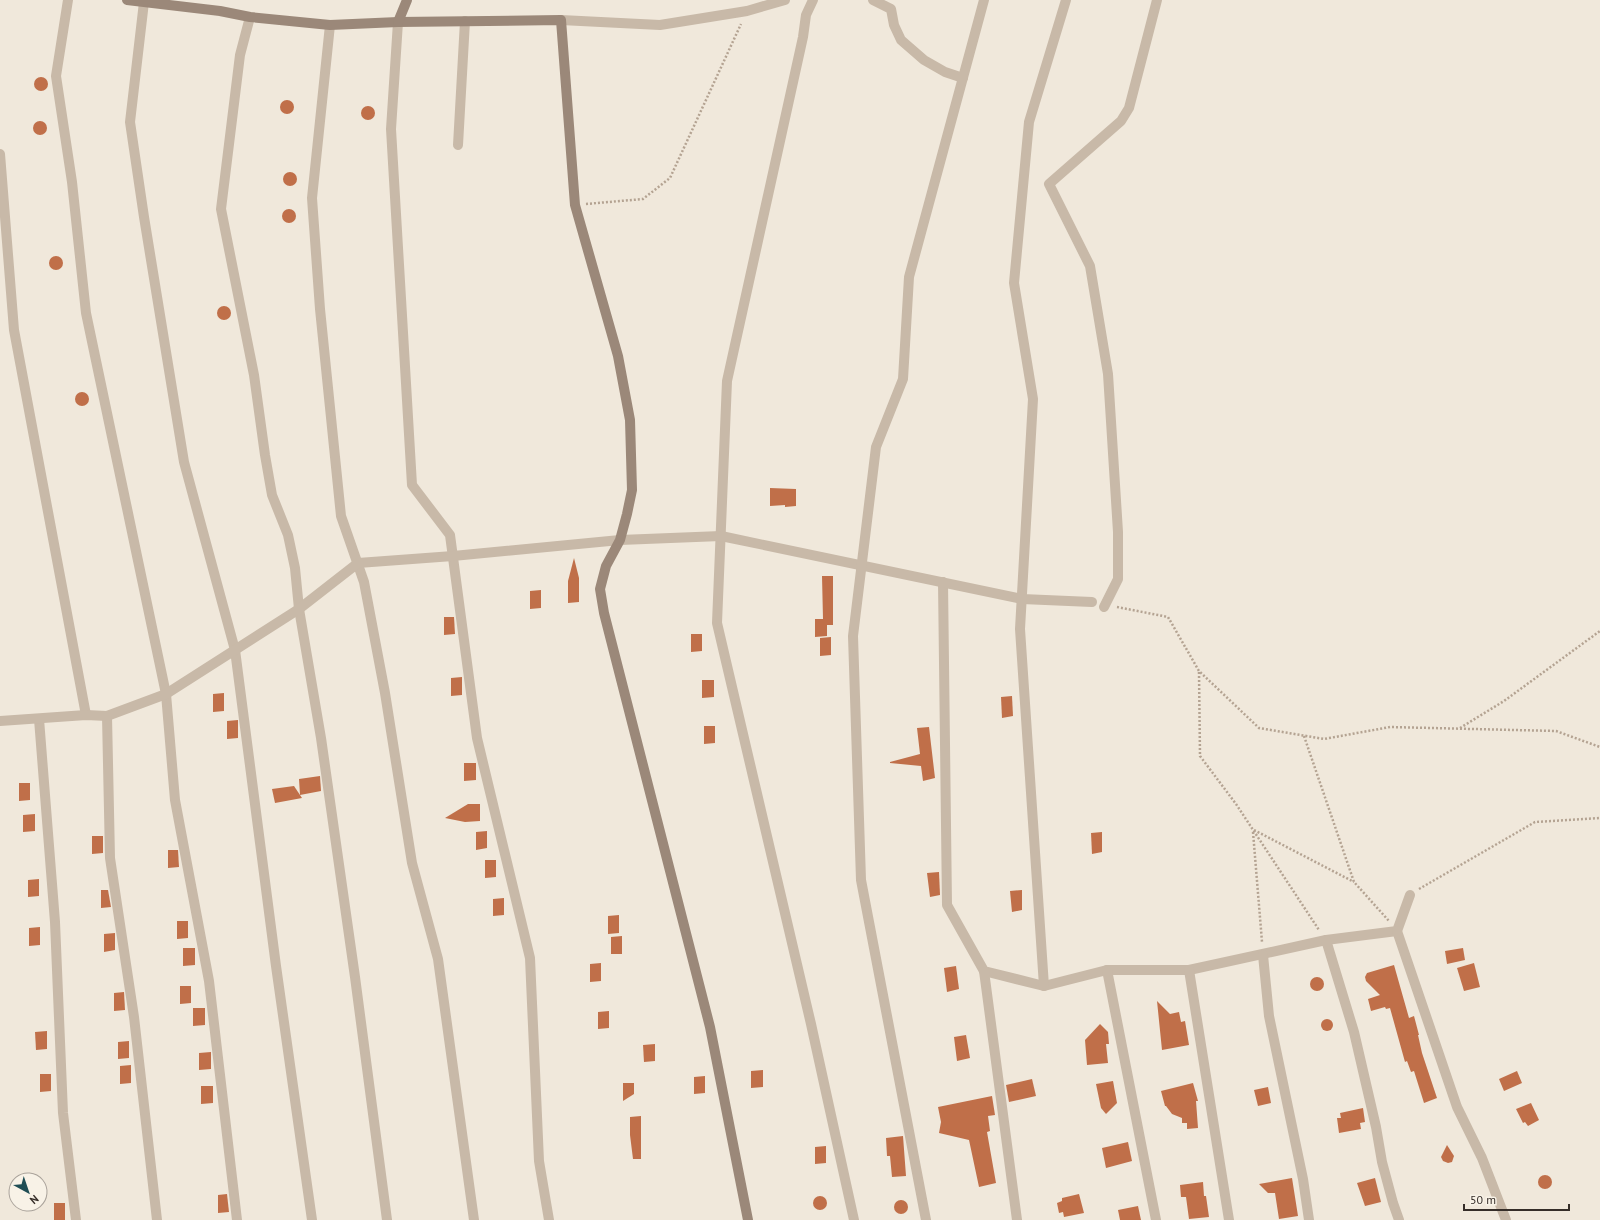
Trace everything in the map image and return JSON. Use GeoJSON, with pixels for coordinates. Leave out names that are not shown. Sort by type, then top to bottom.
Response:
{"type":"FeatureCollection","features":[{"type":"Feature","properties":{"kind":"street"},"geometry":{"type":"LineString","coordinates":[[68,0],[56,76],[72,182],[86,313],[166,694],[175,800],[209,981],[237,1220]]}},
{"type":"Feature","properties":{"kind":"street"},"geometry":{"type":"LineString","coordinates":[[127,0],[220,11],[250,17],[330,25],[398,22],[561,20],[660,25],[747,11],[785,0]]}},
{"type":"Feature","properties":{"kind":"street"},"geometry":{"type":"LineString","coordinates":[[407,0],[398,22],[391,130],[412,485],[450,535],[477,738],[530,958],[539,1161],[549,1220]]}},
{"type":"Feature","properties":{"kind":"street"},"geometry":{"type":"LineString","coordinates":[[813,0],[806,15],[803,37],[727,381],[717,623],[854,1220]]}},
{"type":"Feature","properties":{"kind":"street"},"geometry":{"type":"LineString","coordinates":[[873,0],[893,5],[894,25],[901,40],[924,60],[945,72],[963,78]]}},
{"type":"Feature","properties":{"kind":"street"},"geometry":{"type":"LineString","coordinates":[[926,1220],[861,880],[853,636],[876,447],[903,379],[909,277],[984,0]]}},
{"type":"Feature","properties":{"kind":"street"},"geometry":{"type":"LineString","coordinates":[[1044,986],[1020,629],[1033,398],[1014,284],[1028,122],[1066,0]]}},
{"type":"Feature","properties":{"kind":"street"},"geometry":{"type":"LineString","coordinates":[[1104,606],[1118,579],[1118,532],[1108,374],[1090,266],[1049,184],[1121,121],[1129,108],[1157,0]]}},
{"type":"Feature","properties":{"kind":"street"},"geometry":{"type":"LineString","coordinates":[[144,2],[130,122],[184,462],[235,650],[276,966],[312,1220]]}},
{"type":"Feature","properties":{"kind":"street"},"geometry":{"type":"LineString","coordinates":[[250,17],[240,55],[221,208],[254,375],[272,495],[288,535],[295,568],[299,609],[321,738],[356,984],[387,1220]]}},
{"type":"Feature","properties":{"kind":"street"},"geometry":{"type":"LineString","coordinates":[[561,20],[575,205],[618,356],[630,420],[632,490],[620,540],[606,566],[600,589],[604,613],[710,1027],[748,1220]]}},
{"type":"Feature","properties":{"kind":"street"},"geometry":{"type":"LineString","coordinates":[[458,145],[465,21]]}},
{"type":"Feature","properties":{"kind":"street"},"geometry":{"type":"LineString","coordinates":[[330,25],[312,198],[320,309],[341,516],[364,582],[385,693],[412,863],[438,959],[474,1220]]}},
{"type":"Feature","properties":{"kind":"street"},"geometry":{"type":"LineString","coordinates":[[0,154],[14,330],[86,715]]}},
{"type":"Feature","properties":{"kind":"street"},"geometry":{"type":"LineString","coordinates":[[0,721],[86,715],[107,716],[166,694],[299,609],[358,563],[453,556],[620,540],[721,536],[1022,599],[1092,602]]}},
{"type":"Feature","properties":{"kind":"street"},"geometry":{"type":"LineString","coordinates":[[943,582],[947,906],[984,971],[1017,1220]]}},
{"type":"Feature","properties":{"kind":"street"},"geometry":{"type":"LineString","coordinates":[[107,716],[110,858],[134,1017],[157,1220]]}},
{"type":"Feature","properties":{"kind":"street"},"geometry":{"type":"LineString","coordinates":[[39,719],[55,922],[63,1113],[76,1220]]}},
{"type":"Feature","properties":{"kind":"street"},"geometry":{"type":"LineString","coordinates":[[1410,895],[1397,930],[1457,1107],[1482,1158],[1506,1220]]}},
{"type":"Feature","properties":{"kind":"street"},"geometry":{"type":"LineString","coordinates":[[984,971],[1044,986],[1107,970],[1189,970],[1326,940],[1397,930]]}},
{"type":"Feature","properties":{"kind":"street"},"geometry":{"type":"LineString","coordinates":[[1326,940],[1354,1032],[1376,1127],[1382,1162],[1399,1220]]}},
{"type":"Feature","properties":{"kind":"street"},"geometry":{"type":"LineString","coordinates":[[1263,955],[1269,1016],[1303,1179],[1308,1220]]}},
{"type":"Feature","properties":{"kind":"street"},"geometry":{"type":"LineString","coordinates":[[1107,970],[1156,1220]]}},
{"type":"Feature","properties":{"kind":"street"},"geometry":{"type":"LineString","coordinates":[[1189,970],[1229,1220]]}},
{"type":"Feature","properties":{"kind":"path"},"geometry":{"type":"LineString","coordinates":[[575,205],[643,199],[670,178],[747,11]]}},
{"type":"Feature","properties":{"kind":"path"},"geometry":{"type":"LineString","coordinates":[[1104,606],[1168,617],[1199,671],[1259,728],[1324,739],[1390,727],[1556,731],[1600,748]]}},
{"type":"Feature","properties":{"kind":"path"},"geometry":{"type":"LineString","coordinates":[[1460,729],[1504,702],[1600,631]]}},
{"type":"Feature","properties":{"kind":"path"},"geometry":{"type":"LineString","coordinates":[[1199,671],[1200,756],[1236,804],[1326,940]]}},
{"type":"Feature","properties":{"kind":"path"},"geometry":{"type":"LineString","coordinates":[[1304,735],[1354,882]]}},
{"type":"Feature","properties":{"kind":"path"},"geometry":{"type":"LineString","coordinates":[[1410,895],[1535,822],[1600,818]]}},
{"type":"Feature","properties":{"kind":"path"},"geometry":{"type":"LineString","coordinates":[[1253,830],[1354,882],[1397,930]]}},
{"type":"Feature","properties":{"kind":"path"},"geometry":{"type":"LineString","coordinates":[[1253,830],[1263,955]]}},
{"type":"Feature","properties":{"kind":"building"},"geometry":{"type":"Polygon","coordinates":[[[41,77],[46,79],[48,84],[46,89],[41,91],[36,89],[34,84],[36,79],[41,77]]]}},
{"type":"Feature","properties":{"kind":"building"},"geometry":{"type":"Polygon","coordinates":[[[287,100],[292,102],[294,107],[292,112],[287,114],[282,112],[280,107],[282,102],[287,100]]]}},
{"type":"Feature","properties":{"kind":"building"},"geometry":{"type":"Polygon","coordinates":[[[368,106],[373,108],[375,113],[373,118],[368,120],[363,118],[361,113],[363,108],[368,106]]]}},
{"type":"Feature","properties":{"kind":"building"},"geometry":{"type":"Polygon","coordinates":[[[40,121],[45,123],[47,128],[45,133],[40,135],[35,133],[33,128],[35,123],[40,121]]]}},
{"type":"Feature","properties":{"kind":"building"},"geometry":{"type":"Polygon","coordinates":[[[290,172],[295,174],[297,179],[295,184],[290,186],[285,184],[283,179],[285,174],[290,172]]]}},
{"type":"Feature","properties":{"kind":"building"},"geometry":{"type":"Polygon","coordinates":[[[289,209],[294,211],[296,216],[294,221],[289,223],[284,221],[282,216],[284,211],[289,209]]]}},
{"type":"Feature","properties":{"kind":"building"},"geometry":{"type":"Polygon","coordinates":[[[56,256],[61,258],[63,263],[61,268],[56,270],[51,268],[49,263],[51,258],[56,256]]]}},
{"type":"Feature","properties":{"kind":"building"},"geometry":{"type":"Polygon","coordinates":[[[224,306],[229,308],[231,313],[229,318],[224,320],[219,318],[217,313],[219,308],[224,306]]]}},
{"type":"Feature","properties":{"kind":"building"},"geometry":{"type":"Polygon","coordinates":[[[82,392],[87,394],[89,399],[87,404],[82,406],[77,404],[75,399],[77,394],[82,392]]]}},
{"type":"Feature","properties":{"kind":"building"},"geometry":{"type":"Polygon","coordinates":[[[770,488],[796,489],[796,506],[770,506],[770,488]]]}},
{"type":"Feature","properties":{"kind":"building"},"geometry":{"type":"Polygon","coordinates":[[[574,558],[579,578],[579,602],[568,603],[568,581],[574,558]]]}},
{"type":"Feature","properties":{"kind":"building"},"geometry":{"type":"Polygon","coordinates":[[[822,576],[833,576],[833,625],[827,625],[827,636],[815,637],[815,619],[823,619],[822,576]]]}},
{"type":"Feature","properties":{"kind":"building"},"geometry":{"type":"Polygon","coordinates":[[[541,590],[541,608],[530,609],[530,591],[541,590]]]}},
{"type":"Feature","properties":{"kind":"building"},"geometry":{"type":"Polygon","coordinates":[[[444,617],[454,617],[455,634],[444,635],[444,617]]]}},
{"type":"Feature","properties":{"kind":"building"},"geometry":{"type":"Polygon","coordinates":[[[691,634],[702,634],[702,651],[691,652],[691,634]]]}},
{"type":"Feature","properties":{"kind":"building"},"geometry":{"type":"Polygon","coordinates":[[[831,637],[831,655],[820,656],[820,638],[831,637]]]}},
{"type":"Feature","properties":{"kind":"building"},"geometry":{"type":"Polygon","coordinates":[[[462,677],[462,695],[451,696],[451,678],[462,677]]]}},
{"type":"Feature","properties":{"kind":"building"},"geometry":{"type":"Polygon","coordinates":[[[702,680],[714,680],[714,697],[702,698],[702,680]]]}},
{"type":"Feature","properties":{"kind":"building"},"geometry":{"type":"Polygon","coordinates":[[[224,693],[224,711],[213,712],[213,694],[224,693]]]}},
{"type":"Feature","properties":{"kind":"building"},"geometry":{"type":"Polygon","coordinates":[[[1012,696],[1013,716],[1002,718],[1001,697],[1012,696]]]}},
{"type":"Feature","properties":{"kind":"building"},"geometry":{"type":"Polygon","coordinates":[[[238,720],[238,738],[227,739],[227,721],[238,720]]]}},
{"type":"Feature","properties":{"kind":"building"},"geometry":{"type":"Polygon","coordinates":[[[704,726],[715,726],[715,743],[704,744],[704,726]]]}},
{"type":"Feature","properties":{"kind":"building"},"geometry":{"type":"Polygon","coordinates":[[[929,727],[935,778],[923,781],[921,766],[890,762],[920,754],[917,728],[929,727]]]}},
{"type":"Feature","properties":{"kind":"building"},"geometry":{"type":"Polygon","coordinates":[[[464,763],[476,763],[476,780],[464,781],[464,763]]]}},
{"type":"Feature","properties":{"kind":"building"},"geometry":{"type":"Polygon","coordinates":[[[320,776],[321,791],[300,795],[299,779],[320,776]]]}},
{"type":"Feature","properties":{"kind":"building"},"geometry":{"type":"Polygon","coordinates":[[[19,783],[30,783],[30,800],[19,801],[19,783]]]}},
{"type":"Feature","properties":{"kind":"building"},"geometry":{"type":"Polygon","coordinates":[[[294,786],[302,798],[275,803],[272,789],[294,786]]]}},
{"type":"Feature","properties":{"kind":"building"},"geometry":{"type":"Polygon","coordinates":[[[468,804],[480,804],[480,821],[465,822],[445,818],[468,804]]]}},
{"type":"Feature","properties":{"kind":"building"},"geometry":{"type":"Polygon","coordinates":[[[35,814],[35,831],[23,832],[23,815],[35,814]]]}},
{"type":"Feature","properties":{"kind":"building"},"geometry":{"type":"Polygon","coordinates":[[[487,831],[487,848],[476,850],[476,832],[487,831]]]}},
{"type":"Feature","properties":{"kind":"building"},"geometry":{"type":"Polygon","coordinates":[[[1102,832],[1102,852],[1092,854],[1091,833],[1102,832]]]}},
{"type":"Feature","properties":{"kind":"building"},"geometry":{"type":"Polygon","coordinates":[[[92,836],[103,836],[103,853],[92,854],[92,836]]]}},
{"type":"Feature","properties":{"kind":"building"},"geometry":{"type":"Polygon","coordinates":[[[168,850],[178,850],[179,867],[168,868],[168,850]]]}},
{"type":"Feature","properties":{"kind":"building"},"geometry":{"type":"Polygon","coordinates":[[[485,860],[496,860],[496,877],[485,878],[485,860]]]}},
{"type":"Feature","properties":{"kind":"building"},"geometry":{"type":"Polygon","coordinates":[[[939,872],[940,895],[930,897],[927,873],[939,872]]]}},
{"type":"Feature","properties":{"kind":"building"},"geometry":{"type":"Polygon","coordinates":[[[39,879],[39,896],[28,897],[28,880],[39,879]]]}},
{"type":"Feature","properties":{"kind":"building"},"geometry":{"type":"Polygon","coordinates":[[[101,890],[108,890],[111,907],[101,908],[101,890]]]}},
{"type":"Feature","properties":{"kind":"building"},"geometry":{"type":"Polygon","coordinates":[[[1022,890],[1022,910],[1012,912],[1010,891],[1022,890]]]}},
{"type":"Feature","properties":{"kind":"building"},"geometry":{"type":"Polygon","coordinates":[[[504,898],[504,915],[493,916],[493,899],[504,898]]]}},
{"type":"Feature","properties":{"kind":"building"},"geometry":{"type":"Polygon","coordinates":[[[619,915],[619,933],[608,934],[608,916],[619,915]]]}},
{"type":"Feature","properties":{"kind":"building"},"geometry":{"type":"Polygon","coordinates":[[[177,921],[188,921],[188,938],[177,939],[177,921]]]}},
{"type":"Feature","properties":{"kind":"building"},"geometry":{"type":"Polygon","coordinates":[[[40,927],[40,945],[29,946],[29,928],[40,927]]]}},
{"type":"Feature","properties":{"kind":"building"},"geometry":{"type":"Polygon","coordinates":[[[115,933],[115,950],[104,952],[104,934],[115,933]]]}},
{"type":"Feature","properties":{"kind":"building"},"geometry":{"type":"Polygon","coordinates":[[[622,936],[622,954],[611,954],[611,937],[622,936]]]}},
{"type":"Feature","properties":{"kind":"building"},"geometry":{"type":"Polygon","coordinates":[[[183,948],[195,948],[195,965],[183,966],[183,948]]]}},
{"type":"Feature","properties":{"kind":"building"},"geometry":{"type":"Polygon","coordinates":[[[1463,948],[1465,960],[1447,964],[1445,951],[1463,948]]]}},
{"type":"Feature","properties":{"kind":"building"},"geometry":{"type":"Polygon","coordinates":[[[601,963],[601,981],[590,982],[590,964],[601,963]]]}},
{"type":"Feature","properties":{"kind":"building"},"geometry":{"type":"Polygon","coordinates":[[[1474,963],[1480,987],[1464,991],[1457,968],[1474,963]]]}},
{"type":"Feature","properties":{"kind":"building"},"geometry":{"type":"Polygon","coordinates":[[[1394,965],[1409,1018],[1414,1016],[1422,1053],[1437,1098],[1424,1103],[1414,1071],[1411,1072],[1407,1061],[1405,1062],[1390,1008],[1386,1009],[1385,1007],[1371,1011],[1368,999],[1380,995],[1366,981],[1365,977],[1367,973],[1394,965]]]}},
{"type":"Feature","properties":{"kind":"building"},"geometry":{"type":"Polygon","coordinates":[[[956,966],[959,989],[947,992],[944,968],[956,966]]]}},
{"type":"Feature","properties":{"kind":"building"},"geometry":{"type":"Polygon","coordinates":[[[1317,977],[1322,979],[1324,984],[1322,989],[1317,991],[1312,989],[1310,984],[1312,979],[1317,977]]]}},
{"type":"Feature","properties":{"kind":"building"},"geometry":{"type":"Polygon","coordinates":[[[180,986],[191,986],[191,1003],[180,1004],[180,986]]]}},
{"type":"Feature","properties":{"kind":"building"},"geometry":{"type":"Polygon","coordinates":[[[124,992],[125,1010],[114,1011],[114,993],[124,992]]]}},
{"type":"Feature","properties":{"kind":"building"},"geometry":{"type":"Polygon","coordinates":[[[1157,1001],[1170,1014],[1179,1012],[1181,1022],[1185,1021],[1189,1045],[1162,1050],[1157,1001]]]}},
{"type":"Feature","properties":{"kind":"building"},"geometry":{"type":"Polygon","coordinates":[[[193,1008],[205,1008],[205,1025],[193,1026],[193,1008]]]}},
{"type":"Feature","properties":{"kind":"building"},"geometry":{"type":"Polygon","coordinates":[[[609,1011],[609,1028],[598,1029],[598,1012],[609,1011]]]}},
{"type":"Feature","properties":{"kind":"building"},"geometry":{"type":"Polygon","coordinates":[[[1325,1019],[1329,1019],[1333,1025],[1329,1031],[1325,1031],[1321,1027],[1321,1023],[1325,1019]]]}},
{"type":"Feature","properties":{"kind":"building"},"geometry":{"type":"Polygon","coordinates":[[[1100,1024],[1108,1032],[1109,1044],[1106,1044],[1108,1063],[1087,1065],[1085,1040],[1100,1024]]]}},
{"type":"Feature","properties":{"kind":"building"},"geometry":{"type":"Polygon","coordinates":[[[47,1031],[47,1049],[36,1050],[35,1032],[47,1031]]]}},
{"type":"Feature","properties":{"kind":"building"},"geometry":{"type":"Polygon","coordinates":[[[966,1035],[970,1058],[957,1061],[954,1037],[966,1035]]]}},
{"type":"Feature","properties":{"kind":"building"},"geometry":{"type":"Polygon","coordinates":[[[129,1041],[129,1058],[118,1059],[118,1042],[129,1041]]]}},
{"type":"Feature","properties":{"kind":"building"},"geometry":{"type":"Polygon","coordinates":[[[655,1044],[655,1061],[644,1062],[643,1045],[655,1044]]]}},
{"type":"Feature","properties":{"kind":"building"},"geometry":{"type":"Polygon","coordinates":[[[211,1052],[211,1069],[199,1070],[199,1053],[211,1052]]]}},
{"type":"Feature","properties":{"kind":"building"},"geometry":{"type":"Polygon","coordinates":[[[131,1065],[131,1083],[120,1084],[120,1066],[131,1065]]]}},
{"type":"Feature","properties":{"kind":"building"},"geometry":{"type":"Polygon","coordinates":[[[763,1070],[763,1087],[751,1088],[751,1071],[763,1070]]]}},
{"type":"Feature","properties":{"kind":"building"},"geometry":{"type":"Polygon","coordinates":[[[1517,1071],[1522,1083],[1504,1091],[1499,1079],[1517,1071]]]}},
{"type":"Feature","properties":{"kind":"building"},"geometry":{"type":"Polygon","coordinates":[[[40,1074],[51,1074],[51,1091],[40,1092],[40,1074]]]}},
{"type":"Feature","properties":{"kind":"building"},"geometry":{"type":"Polygon","coordinates":[[[705,1076],[705,1093],[694,1094],[694,1077],[705,1076]]]}},
{"type":"Feature","properties":{"kind":"building"},"geometry":{"type":"Polygon","coordinates":[[[1032,1079],[1036,1096],[1009,1102],[1006,1085],[1032,1079]]]}},
{"type":"Feature","properties":{"kind":"building"},"geometry":{"type":"Polygon","coordinates":[[[1113,1081],[1117,1103],[1106,1114],[1101,1108],[1096,1084],[1113,1081]]]}},
{"type":"Feature","properties":{"kind":"building"},"geometry":{"type":"Polygon","coordinates":[[[623,1083],[634,1083],[634,1094],[623,1101],[623,1083]]]}},
{"type":"Feature","properties":{"kind":"building"},"geometry":{"type":"Polygon","coordinates":[[[1193,1083],[1198,1101],[1196,1101],[1198,1128],[1187,1129],[1187,1123],[1182,1123],[1182,1118],[1172,1114],[1165,1106],[1161,1091],[1193,1083]]]}},
{"type":"Feature","properties":{"kind":"building"},"geometry":{"type":"Polygon","coordinates":[[[201,1086],[213,1086],[213,1103],[201,1104],[201,1086]]]}},
{"type":"Feature","properties":{"kind":"building"},"geometry":{"type":"Polygon","coordinates":[[[1268,1087],[1271,1103],[1258,1106],[1254,1090],[1268,1087]]]}},
{"type":"Feature","properties":{"kind":"building"},"geometry":{"type":"Polygon","coordinates":[[[992,1096],[995,1115],[988,1116],[990,1131],[987,1132],[996,1183],[979,1187],[969,1140],[939,1133],[941,1122],[938,1107],[992,1096]]]}},
{"type":"Feature","properties":{"kind":"building"},"geometry":{"type":"Polygon","coordinates":[[[1531,1103],[1539,1120],[1528,1126],[1525,1122],[1523,1123],[1516,1109],[1531,1103]]]}},
{"type":"Feature","properties":{"kind":"building"},"geometry":{"type":"Polygon","coordinates":[[[1363,1108],[1365,1122],[1360,1123],[1361,1129],[1339,1133],[1337,1118],[1341,1118],[1340,1113],[1363,1108]]]}},
{"type":"Feature","properties":{"kind":"building"},"geometry":{"type":"Polygon","coordinates":[[[641,1116],[641,1159],[633,1159],[630,1135],[630,1117],[641,1116]]]}},
{"type":"Feature","properties":{"kind":"building"},"geometry":{"type":"Polygon","coordinates":[[[903,1136],[906,1176],[892,1177],[890,1156],[887,1156],[886,1138],[903,1136]]]}},
{"type":"Feature","properties":{"kind":"building"},"geometry":{"type":"Polygon","coordinates":[[[1128,1142],[1132,1161],[1106,1168],[1102,1148],[1128,1142]]]}},
{"type":"Feature","properties":{"kind":"building"},"geometry":{"type":"Polygon","coordinates":[[[1447,1145],[1454,1156],[1452,1162],[1448,1163],[1443,1161],[1441,1157],[1447,1145]]]}},
{"type":"Feature","properties":{"kind":"building"},"geometry":{"type":"Polygon","coordinates":[[[826,1146],[826,1163],[815,1164],[815,1147],[826,1146]]]}},
{"type":"Feature","properties":{"kind":"building"},"geometry":{"type":"Polygon","coordinates":[[[1545,1175],[1550,1177],[1552,1182],[1550,1187],[1545,1189],[1540,1187],[1538,1182],[1540,1177],[1545,1175]]]}},
{"type":"Feature","properties":{"kind":"building"},"geometry":{"type":"Polygon","coordinates":[[[1292,1178],[1298,1216],[1279,1219],[1275,1193],[1268,1193],[1259,1184],[1292,1178]]]}},
{"type":"Feature","properties":{"kind":"building"},"geometry":{"type":"Polygon","coordinates":[[[1375,1178],[1381,1202],[1365,1206],[1357,1183],[1375,1178]]]}},
{"type":"Feature","properties":{"kind":"building"},"geometry":{"type":"Polygon","coordinates":[[[1203,1182],[1204,1196],[1206,1196],[1209,1217],[1189,1219],[1186,1197],[1181,1197],[1180,1185],[1203,1182]]]}},
{"type":"Feature","properties":{"kind":"building"},"geometry":{"type":"Polygon","coordinates":[[[227,1194],[229,1212],[218,1213],[218,1195],[227,1194]]]}},
{"type":"Feature","properties":{"kind":"building"},"geometry":{"type":"Polygon","coordinates":[[[1079,1194],[1084,1213],[1064,1217],[1063,1212],[1059,1213],[1057,1203],[1062,1201],[1062,1198],[1079,1194]]]}},
{"type":"Feature","properties":{"kind":"building"},"geometry":{"type":"Polygon","coordinates":[[[817,1196],[823,1196],[827,1200],[827,1206],[823,1210],[817,1210],[813,1206],[813,1200],[817,1196]]]}},
{"type":"Feature","properties":{"kind":"building"},"geometry":{"type":"Polygon","coordinates":[[[901,1200],[906,1202],[908,1207],[906,1212],[901,1214],[896,1212],[894,1207],[896,1202],[901,1200]]]}},
{"type":"Feature","properties":{"kind":"building"},"geometry":{"type":"Polygon","coordinates":[[[54,1203],[65,1203],[65,1220],[54,1220],[54,1203]]]}},
{"type":"Feature","properties":{"kind":"building"},"geometry":{"type":"Polygon","coordinates":[[[1138,1206],[1141,1220],[1120,1220],[1118,1210],[1138,1206]]]}}]}
